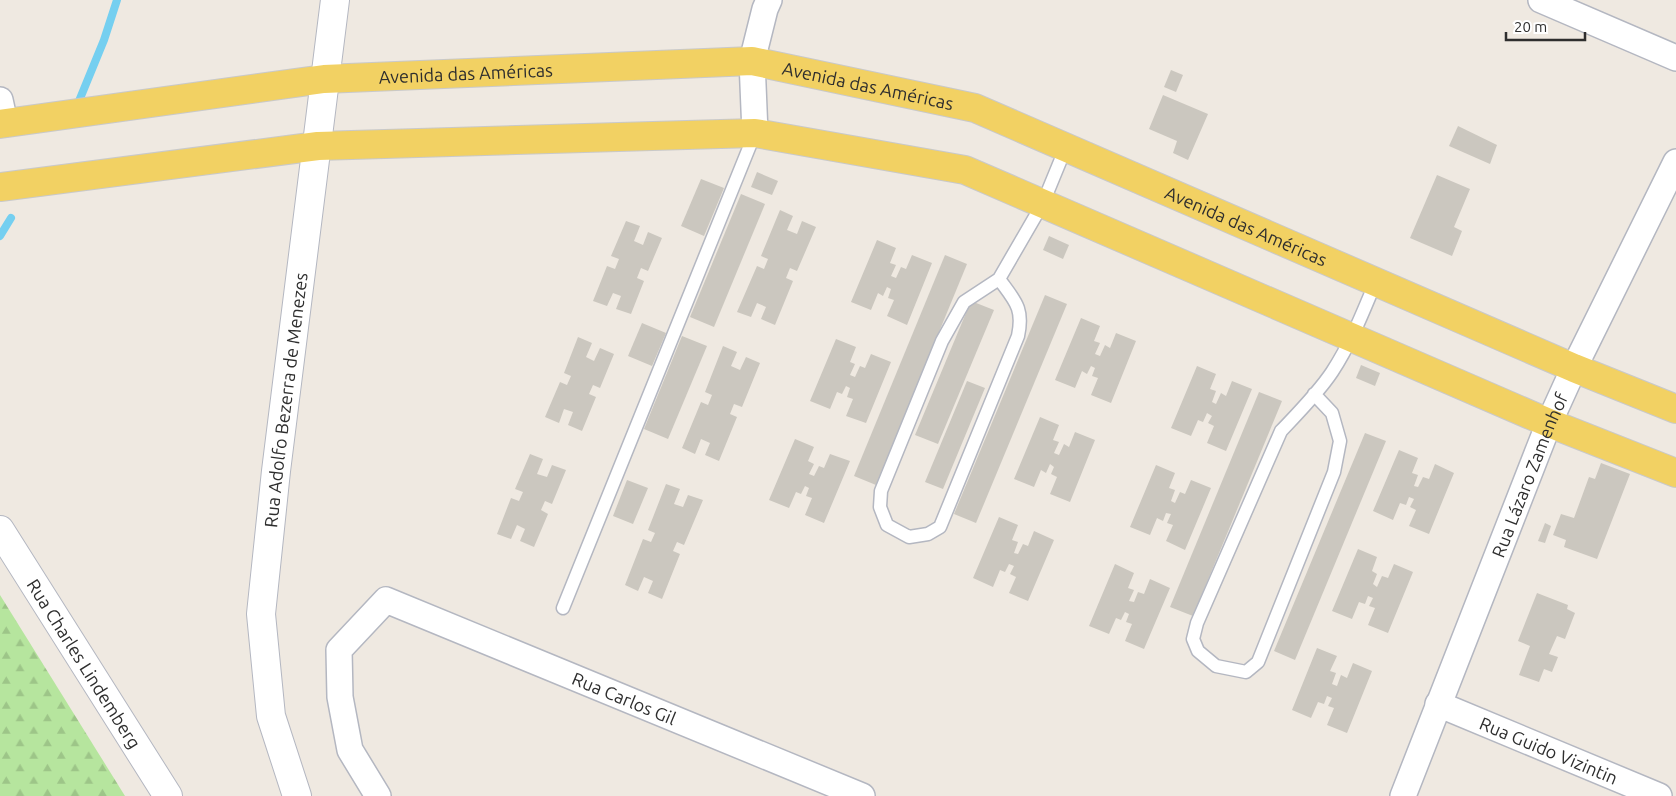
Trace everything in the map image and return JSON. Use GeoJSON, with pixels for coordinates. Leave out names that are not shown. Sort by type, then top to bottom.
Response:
{"type":"FeatureCollection","features":[{"type":"Feature","properties":{"kind":"main road","name":"Avenida das Américas"},"geometry":{"type":"LineString","coordinates":[[2,116],[324,79],[752,61],[974,108],[1574,368],[1676,409]]}},
{"type":"Feature","properties":{"kind":"main road"},"geometry":{"type":"LineString","coordinates":[[0,187],[318,146],[755,133],[965,170],[1353,337],[1549,424],[1676,473]]}},
{"type":"Feature","properties":{"kind":"street","name":"Rua Adolfo Bezerra de Menezes"},"geometry":{"type":"LineString","coordinates":[[297,796],[272,716],[261,614],[276,471],[335,0]]}},
{"type":"Feature","properties":{"kind":"street"},"geometry":{"type":"LineString","coordinates":[[755,133],[752,61],[769,0]]}},
{"type":"Feature","properties":{"kind":"street"},"geometry":{"type":"LineString","coordinates":[[1541,0],[1676,58]]}},
{"type":"Feature","properties":{"kind":"street","name":"Rua Lázaro Zamenhof"},"geometry":{"type":"LineString","coordinates":[[1403,796],[1549,424],[1574,368],[1676,162]]}},
{"type":"Feature","properties":{"kind":"street","name":"Rua Charles Lindemberg"},"geometry":{"type":"LineString","coordinates":[[0,530],[168,796]]}},
{"type":"Feature","properties":{"kind":"street","name":"Rua Carlos Gil"},"geometry":{"type":"LineString","coordinates":[[378,796],[350,750],[340,697],[339,650],[386,600],[862,796]]}},
{"type":"Feature","properties":{"kind":"street","name":"Rua Guido Vizintin"},"geometry":{"type":"LineString","coordinates":[[1438,704],[1659,796]]}},
{"type":"Feature","properties":{"kind":"lane"},"geometry":{"type":"LineString","coordinates":[[563,608],[755,133]]}},
{"type":"Feature","properties":{"kind":"lane"},"geometry":{"type":"LineString","coordinates":[[999,280],[1018,306],[1021,323],[1018,336],[940,527],[928,534],[910,537],[887,525],[880,507],[881,491],[942,341],[964,302],[999,280],[1043,203],[1066,147]]}},
{"type":"Feature","properties":{"kind":"lane"},"geometry":{"type":"LineString","coordinates":[[1314,394],[1332,413],[1340,441],[1334,472],[1258,662],[1246,672],[1216,666],[1198,651],[1194,639],[1197,623],[1282,431],[1332,373],[1353,337],[1376,281]]}},
{"type":"Feature","properties":{"kind":"green space"},"geometry":{"type":"Polygon","coordinates":[[[0,595],[125,796],[0,796],[0,595]]]}},
{"type":"Feature","properties":{"kind":"building"},"geometry":{"type":"Polygon","coordinates":[[[1171,70],[1183,75],[1176,92],[1164,87],[1171,70]]]}},
{"type":"Feature","properties":{"kind":"building"},"geometry":{"type":"Polygon","coordinates":[[[1163,95],[1208,114],[1188,160],[1173,153],[1177,141],[1149,129],[1163,95]]]}},
{"type":"Feature","properties":{"kind":"building"},"geometry":{"type":"Polygon","coordinates":[[[1458,126],[1497,145],[1490,164],[1449,146],[1458,126]]]}},
{"type":"Feature","properties":{"kind":"building"},"geometry":{"type":"Polygon","coordinates":[[[757,172],[778,181],[772,195],[751,187],[757,172]]]}},
{"type":"Feature","properties":{"kind":"building"},"geometry":{"type":"Polygon","coordinates":[[[1437,175],[1470,189],[1454,227],[1462,231],[1452,256],[1410,238],[1437,175]]]}},
{"type":"Feature","properties":{"kind":"building"},"geometry":{"type":"Polygon","coordinates":[[[701,179],[724,188],[704,236],[681,226],[701,179]]]}},
{"type":"Feature","properties":{"kind":"building"},"geometry":{"type":"Polygon","coordinates":[[[741,194],[765,204],[714,327],[690,317],[741,194]]]}},
{"type":"Feature","properties":{"kind":"building"},"geometry":{"type":"Polygon","coordinates":[[[780,210],[793,216],[787,230],[797,234],[802,221],[816,227],[797,271],[790,268],[786,278],[793,281],[775,325],[761,319],[766,307],[757,303],[751,317],[737,312],[757,266],[764,269],[768,259],[761,256],[780,210]]]}},
{"type":"Feature","properties":{"kind":"building"},"geometry":{"type":"Polygon","coordinates":[[[626,221],[640,226],[634,241],[643,245],[648,232],[662,238],[648,271],[641,268],[637,278],[644,281],[631,314],[616,309],[621,296],[613,293],[607,306],[593,301],[607,266],[615,269],[619,259],[611,256],[626,221]]]}},
{"type":"Feature","properties":{"kind":"building"},"geometry":{"type":"Polygon","coordinates":[[[1049,236],[1069,245],[1063,259],[1043,250],[1049,236]]]}},
{"type":"Feature","properties":{"kind":"building"},"geometry":{"type":"Polygon","coordinates":[[[877,240],[896,248],[890,263],[896,265],[891,276],[896,278],[901,267],[906,269],[912,255],[932,263],[907,325],[887,316],[894,300],[888,298],[891,289],[887,287],[883,296],[878,293],[871,310],[851,302],[877,240]]]}},
{"type":"Feature","properties":{"kind":"building"},"geometry":{"type":"Polygon","coordinates":[[[945,255],[967,264],[876,485],[854,476],[945,255]]]}},
{"type":"Feature","properties":{"kind":"building"},"geometry":{"type":"Polygon","coordinates":[[[1045,295],[1067,304],[976,523],[954,514],[1045,295]]]}},
{"type":"Feature","properties":{"kind":"building"},"geometry":{"type":"Polygon","coordinates":[[[971,301],[994,310],[938,444],[915,435],[971,301]]]}},
{"type":"Feature","properties":{"kind":"building"},"geometry":{"type":"Polygon","coordinates":[[[1081,318],[1100,326],[1094,341],[1100,343],[1095,354],[1100,356],[1105,345],[1110,348],[1116,333],[1136,341],[1111,403],[1091,395],[1098,378],[1092,376],[1095,368],[1091,366],[1087,374],[1082,371],[1075,388],[1055,380],[1081,318]]]}},
{"type":"Feature","properties":{"kind":"building"},"geometry":{"type":"Polygon","coordinates":[[[642,323],[666,333],[652,366],[628,356],[642,323]]]}},
{"type":"Feature","properties":{"kind":"building"},"geometry":{"type":"Polygon","coordinates":[[[682,336],[707,346],[668,439],[644,429],[682,336]]]}},
{"type":"Feature","properties":{"kind":"building"},"geometry":{"type":"Polygon","coordinates":[[[578,337],[592,343],[586,357],[594,361],[600,348],[614,354],[600,388],[593,385],[589,394],[596,397],[582,431],[568,425],[573,412],[564,409],[559,423],[545,417],[560,382],[567,385],[571,376],[564,373],[578,337]]]}},
{"type":"Feature","properties":{"kind":"building"},"geometry":{"type":"Polygon","coordinates":[[[836,339],[856,347],[850,362],[855,364],[850,375],[855,377],[860,366],[865,368],[871,354],[891,362],[866,423],[846,416],[853,399],[847,397],[850,388],[846,386],[842,394],[837,392],[830,409],[810,401],[836,339]]]}},
{"type":"Feature","properties":{"kind":"building"},"geometry":{"type":"Polygon","coordinates":[[[723,346],[737,352],[731,366],[740,370],[746,357],[760,363],[742,407],[734,404],[730,414],[737,417],[719,461],[705,455],[710,443],[701,439],[695,454],[682,448],[701,402],[708,405],[712,395],[705,392],[723,346]]]}},
{"type":"Feature","properties":{"kind":"building"},"geometry":{"type":"Polygon","coordinates":[[[1361,365],[1380,373],[1375,386],[1356,378],[1361,365]]]}},
{"type":"Feature","properties":{"kind":"building"},"geometry":{"type":"Polygon","coordinates":[[[1197,366],[1216,374],[1210,389],[1216,391],[1212,402],[1216,404],[1221,393],[1226,396],[1232,381],[1252,389],[1226,451],[1207,443],[1214,426],[1208,423],[1212,416],[1207,413],[1203,422],[1198,420],[1191,436],[1171,428],[1197,366]]]}},
{"type":"Feature","properties":{"kind":"building"},"geometry":{"type":"Polygon","coordinates":[[[967,381],[985,388],[943,489],[925,482],[967,381]]]}},
{"type":"Feature","properties":{"kind":"building"},"geometry":{"type":"Polygon","coordinates":[[[1259,392],[1282,401],[1193,616],[1170,607],[1259,392]]]}},
{"type":"Feature","properties":{"kind":"building"},"geometry":{"type":"Polygon","coordinates":[[[1040,417],[1059,425],[1053,440],[1059,442],[1054,453],[1059,455],[1064,444],[1069,447],[1075,432],[1095,440],[1070,502],[1050,494],[1057,477],[1051,474],[1054,467],[1050,464],[1046,473],[1041,470],[1034,487],[1014,479],[1040,417]]]}},
{"type":"Feature","properties":{"kind":"building"},"geometry":{"type":"Polygon","coordinates":[[[1365,433],[1386,441],[1295,660],[1274,651],[1365,433]]]}},
{"type":"Feature","properties":{"kind":"building"},"geometry":{"type":"Polygon","coordinates":[[[795,439],[814,447],[808,461],[814,464],[809,474],[814,476],[819,466],[824,468],[830,454],[850,461],[824,523],[805,515],[812,498],[806,496],[809,488],[805,486],[801,494],[796,492],[789,508],[769,500],[795,439]]]}},
{"type":"Feature","properties":{"kind":"building"},"geometry":{"type":"Polygon","coordinates":[[[1399,450],[1418,458],[1412,473],[1418,475],[1414,486],[1418,487],[1423,477],[1429,479],[1435,464],[1454,473],[1429,534],[1409,526],[1416,510],[1410,507],[1414,499],[1409,497],[1406,505],[1400,503],[1393,520],[1373,511],[1399,450]]]}},
{"type":"Feature","properties":{"kind":"building"},"geometry":{"type":"Polygon","coordinates":[[[530,454],[543,459],[537,474],[547,477],[552,465],[566,470],[552,504],[545,501],[541,510],[548,514],[534,547],[520,541],[525,529],[517,525],[511,539],[497,534],[511,498],[519,501],[523,492],[515,489],[530,454]]]}},
{"type":"Feature","properties":{"kind":"building"},"geometry":{"type":"Polygon","coordinates":[[[1601,463],[1630,474],[1597,559],[1564,547],[1566,540],[1553,535],[1561,514],[1574,518],[1589,477],[1595,479],[1601,463]]]}},
{"type":"Feature","properties":{"kind":"building"},"geometry":{"type":"Polygon","coordinates":[[[1156,465],[1175,473],[1169,488],[1175,490],[1171,501],[1175,503],[1180,492],[1185,494],[1191,480],[1211,488],[1185,550],[1166,541],[1173,525],[1167,523],[1171,514],[1166,513],[1163,521],[1157,518],[1150,535],[1130,527],[1156,465]]]}},
{"type":"Feature","properties":{"kind":"building"},"geometry":{"type":"Polygon","coordinates":[[[627,480],[648,488],[633,524],[613,516],[627,480]]]}},
{"type":"Feature","properties":{"kind":"building"},"geometry":{"type":"Polygon","coordinates":[[[666,484],[680,489],[674,504],[683,507],[688,495],[703,500],[684,545],[677,542],[673,551],[680,554],[662,599],[648,593],[653,581],[644,577],[638,591],[625,585],[643,539],[651,542],[655,533],[648,530],[666,484]]]}},
{"type":"Feature","properties":{"kind":"building"},"geometry":{"type":"Polygon","coordinates":[[[999,517],[1018,525],[1012,540],[1018,542],[1014,553],[1018,554],[1023,544],[1028,546],[1034,531],[1054,540],[1028,601],[1009,593],[1016,577],[1010,574],[1014,566],[1009,564],[1005,572],[1000,570],[993,587],[973,578],[999,517]]]}},
{"type":"Feature","properties":{"kind":"building"},"geometry":{"type":"Polygon","coordinates":[[[1545,523],[1551,526],[1545,543],[1538,541],[1545,523]]]}},
{"type":"Feature","properties":{"kind":"building"},"geometry":{"type":"Polygon","coordinates":[[[1358,549],[1377,557],[1372,571],[1377,574],[1373,584],[1377,587],[1382,576],[1388,578],[1394,564],[1413,572],[1388,633],[1368,625],[1375,608],[1369,606],[1373,598],[1368,596],[1365,604],[1359,602],[1352,619],[1332,611],[1358,549]]]}},
{"type":"Feature","properties":{"kind":"building"},"geometry":{"type":"Polygon","coordinates":[[[1115,564],[1134,573],[1128,588],[1134,590],[1129,601],[1134,602],[1138,592],[1144,594],[1150,579],[1170,588],[1144,649],[1125,641],[1132,624],[1126,622],[1129,614],[1125,612],[1121,620],[1116,618],[1109,634],[1089,626],[1115,564]]]}},
{"type":"Feature","properties":{"kind":"building"},"geometry":{"type":"Polygon","coordinates":[[[1537,593],[1568,605],[1567,609],[1575,613],[1565,639],[1557,636],[1549,654],[1558,657],[1552,672],[1544,669],[1539,682],[1519,675],[1530,646],[1518,641],[1537,593]]]}},
{"type":"Feature","properties":{"kind":"building"},"geometry":{"type":"Polygon","coordinates":[[[1317,648],[1337,656],[1330,671],[1336,673],[1332,684],[1337,686],[1341,675],[1347,678],[1353,663],[1372,671],[1347,733],[1327,725],[1334,708],[1328,706],[1332,698],[1327,696],[1324,704],[1318,702],[1311,718],[1292,710],[1317,648]]]}},
{"type":"Feature","properties":{"kind":"waterway"},"geometry":{"type":"LineString","coordinates":[[79,101],[104,40],[117,0]]}},
{"type":"Feature","properties":{"kind":"waterway"},"geometry":{"type":"LineString","coordinates":[[0,236],[11,218]]}}]}
